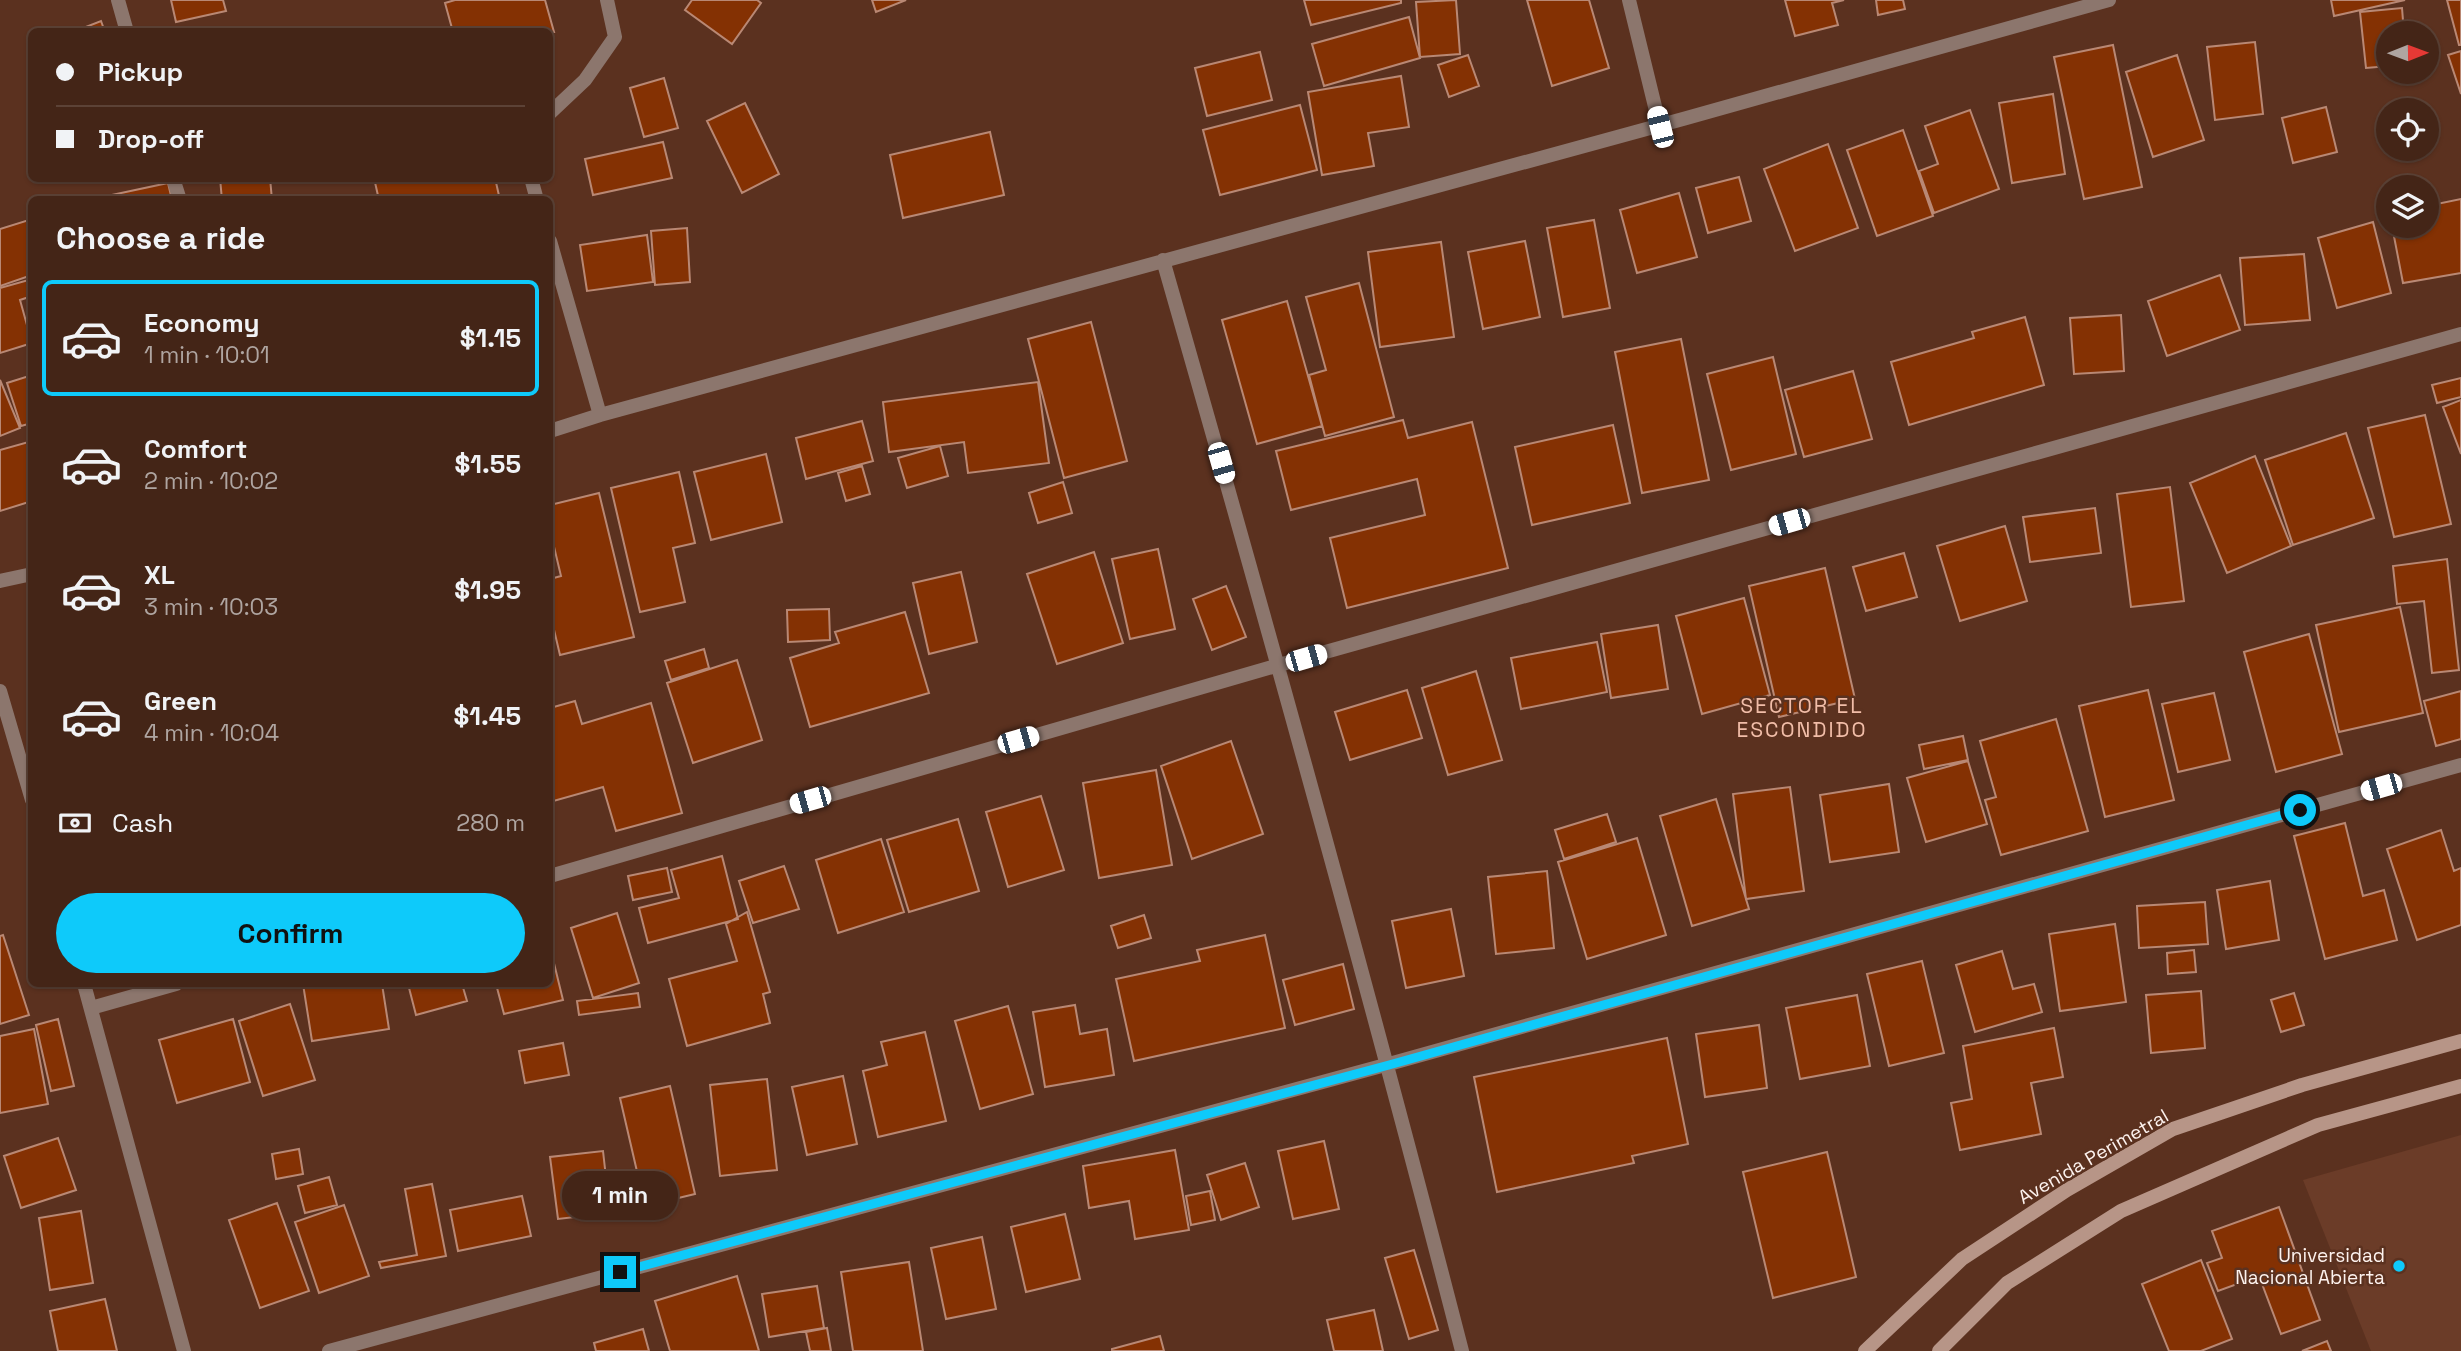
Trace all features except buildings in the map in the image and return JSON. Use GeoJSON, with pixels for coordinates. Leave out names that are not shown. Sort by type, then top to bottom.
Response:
{"type":"FeatureCollection","features":[{"type":"Feature","properties":{"kind":"main road","name":"Avenida Perimetral"},"geometry":{"type":"LineString","coordinates":[[1865,1351],[1962,1259],[2067,1190],[2173,1129],[2302,1085],[2461,1041]]}},
{"type":"Feature","properties":{"kind":"main road"},"geometry":{"type":"LineString","coordinates":[[1939,1351],[2007,1283],[2121,1211],[2318,1125],[2461,1086]]}},
{"type":"Feature","properties":{"kind":"street"},"geometry":{"type":"LineString","coordinates":[[118,0],[126,28]]}},
{"type":"Feature","properties":{"kind":"street"},"geometry":{"type":"LineString","coordinates":[[553,110],[585,79],[615,37],[607,0]]}},
{"type":"Feature","properties":{"kind":"street"},"geometry":{"type":"LineString","coordinates":[[1629,0],[1660,127]]}},
{"type":"Feature","properties":{"kind":"street"},"geometry":{"type":"LineString","coordinates":[[553,430],[1660,127],[2109,0]]}},
{"type":"Feature","properties":{"kind":"street"},"geometry":{"type":"LineString","coordinates":[[553,251],[600,415]]}},
{"type":"Feature","properties":{"kind":"street"},"geometry":{"type":"LineString","coordinates":[[1163,261],[1279,665],[1389,1065],[1462,1351]]}},
{"type":"Feature","properties":{"kind":"street"},"geometry":{"type":"LineString","coordinates":[[553,875],[1279,665],[2461,334]]}},
{"type":"Feature","properties":{"kind":"street"},"geometry":{"type":"LineString","coordinates":[[0,582],[28,575]]}},
{"type":"Feature","properties":{"kind":"street"},"geometry":{"type":"LineString","coordinates":[[0,691],[28,786]]}},
{"type":"Feature","properties":{"kind":"street"},"geometry":{"type":"LineString","coordinates":[[329,1351],[1389,1065],[2461,765]]}},
{"type":"Feature","properties":{"kind":"street"},"geometry":{"type":"LineString","coordinates":[[85,987],[184,1351]]}},
{"type":"Feature","properties":{"kind":"street"},"geometry":{"type":"LineString","coordinates":[[91,1008],[165,987]]}},
{"type":"Feature","properties":{"kind":"shaded area","name":"Universidad Nacional Abierta"},"geometry":{"type":"Polygon","coordinates":[[[2461,1135],[2461,1351],[2371,1351],[2303,1180],[2461,1135]]]}},
{"type":"Feature","properties":{"kind":"place","name":"Universidad Nacional Abierta"},"geometry":{"type":"Point","coordinates":[2399,1266]}},
{"type":"Feature","properties":{"kind":"district","name":"SECTOR EL ESCONDIDO"},"geometry":{"type":"Point","coordinates":[1802,718]}},
{"type":"Feature","properties":{"kind":"route"},"geometry":{"type":"LineString","coordinates":[[620,1272],[1389,1065],[2300,810]]}}]}
